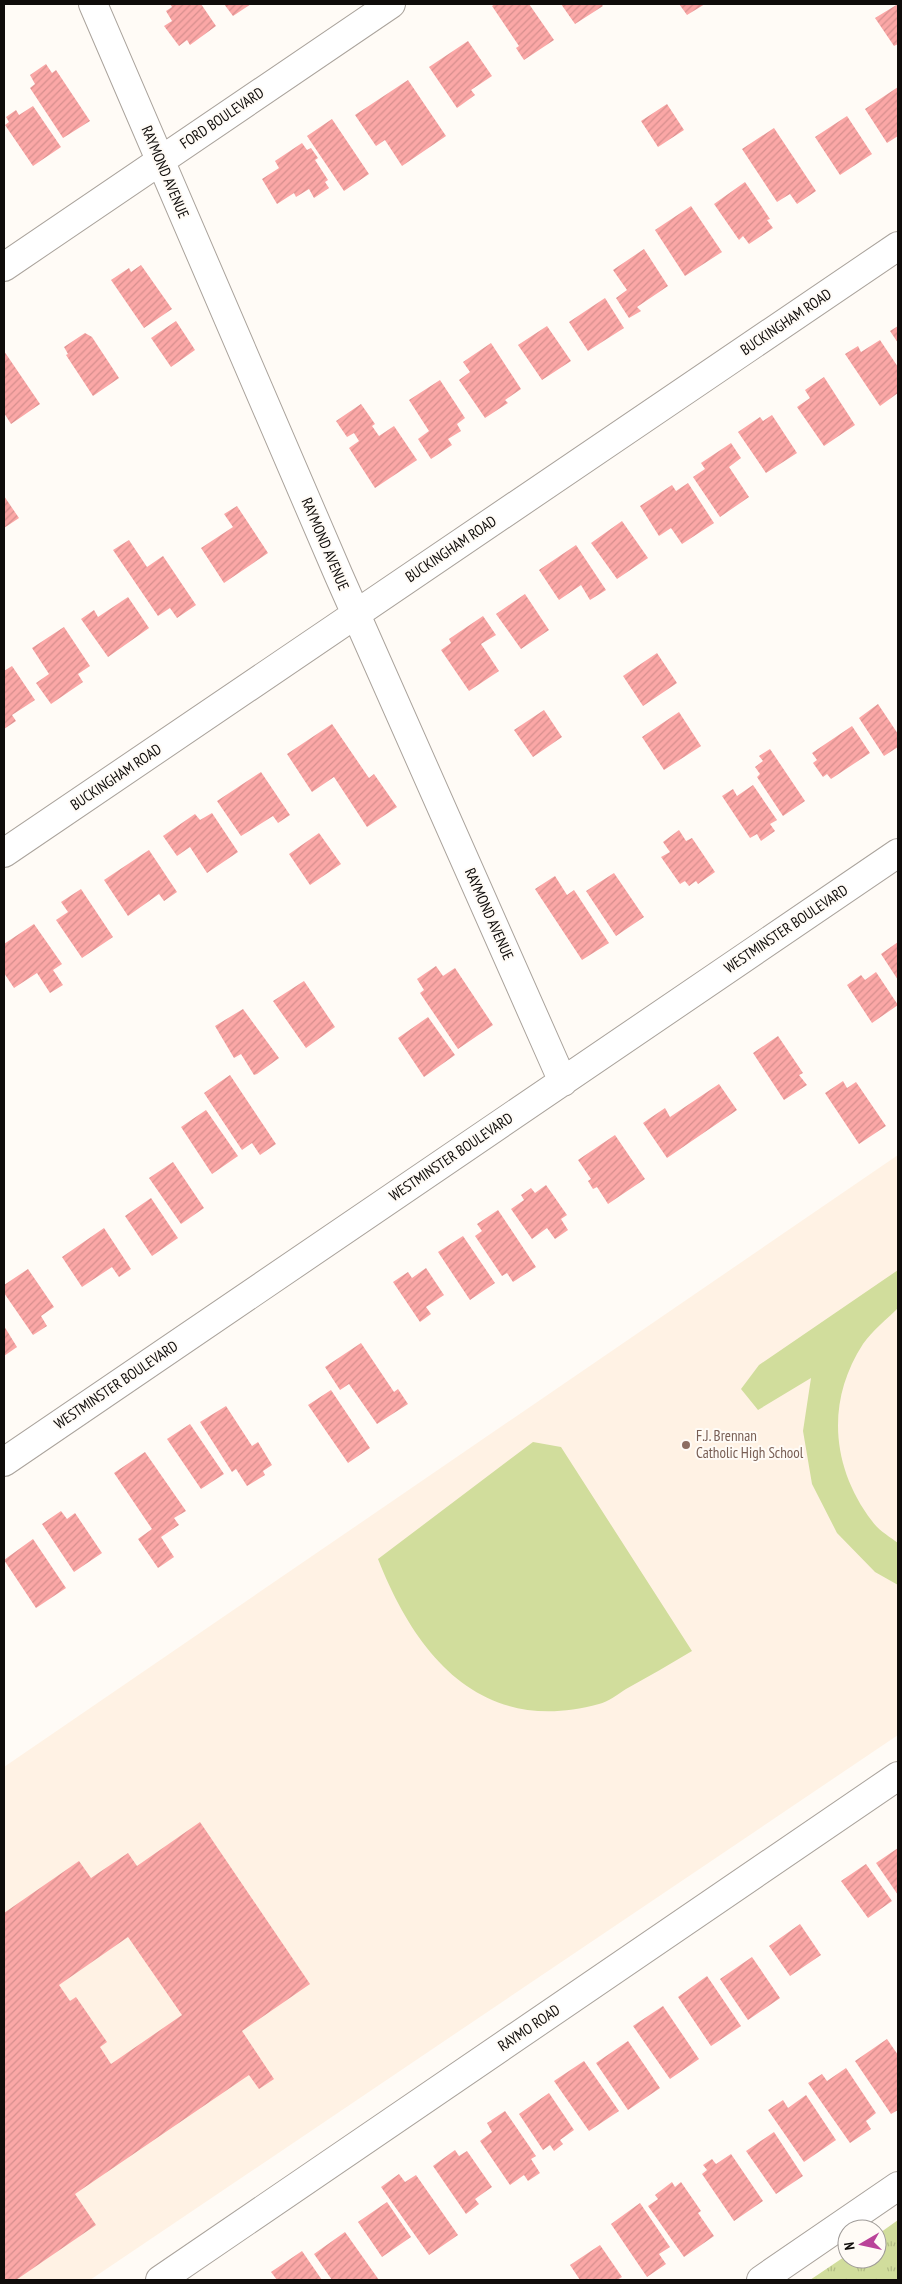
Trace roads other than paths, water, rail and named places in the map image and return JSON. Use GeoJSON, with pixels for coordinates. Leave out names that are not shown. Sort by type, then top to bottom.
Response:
{"type":"FeatureCollection","features":[{"type":"Feature","properties":{"kind":"street","name":"RAYMOND AVENUE"},"geometry":{"type":"LineString","coordinates":[[93,4],[356,614],[563,1082]]}},
{"type":"Feature","properties":{"kind":"street","name":"FORD BOULEVARD"},"geometry":{"type":"LineString","coordinates":[[4,268],[391,4]]}},
{"type":"Feature","properties":{"kind":"street","name":"BUCKINGHAM ROAD"},"geometry":{"type":"LineString","coordinates":[[4,853],[898,246]]}},
{"type":"Feature","properties":{"kind":"street","name":"WESTMINSTER BOULEVARD"},"geometry":{"type":"LineString","coordinates":[[4,1462],[898,853]]}},
{"type":"Feature","properties":{"kind":"street","name":"RAYMO ROAD"},"geometry":{"type":"LineString","coordinates":[[160,2280],[898,1776]]}},
{"type":"Feature","properties":{"kind":"street"},"geometry":{"type":"LineString","coordinates":[[761,2280],[898,2186]]}},
{"type":"Feature","properties":{"kind":"place","name":"F.J. Brennan Catholic High School"},"geometry":{"type":"Point","coordinates":[686,1445]}}]}
